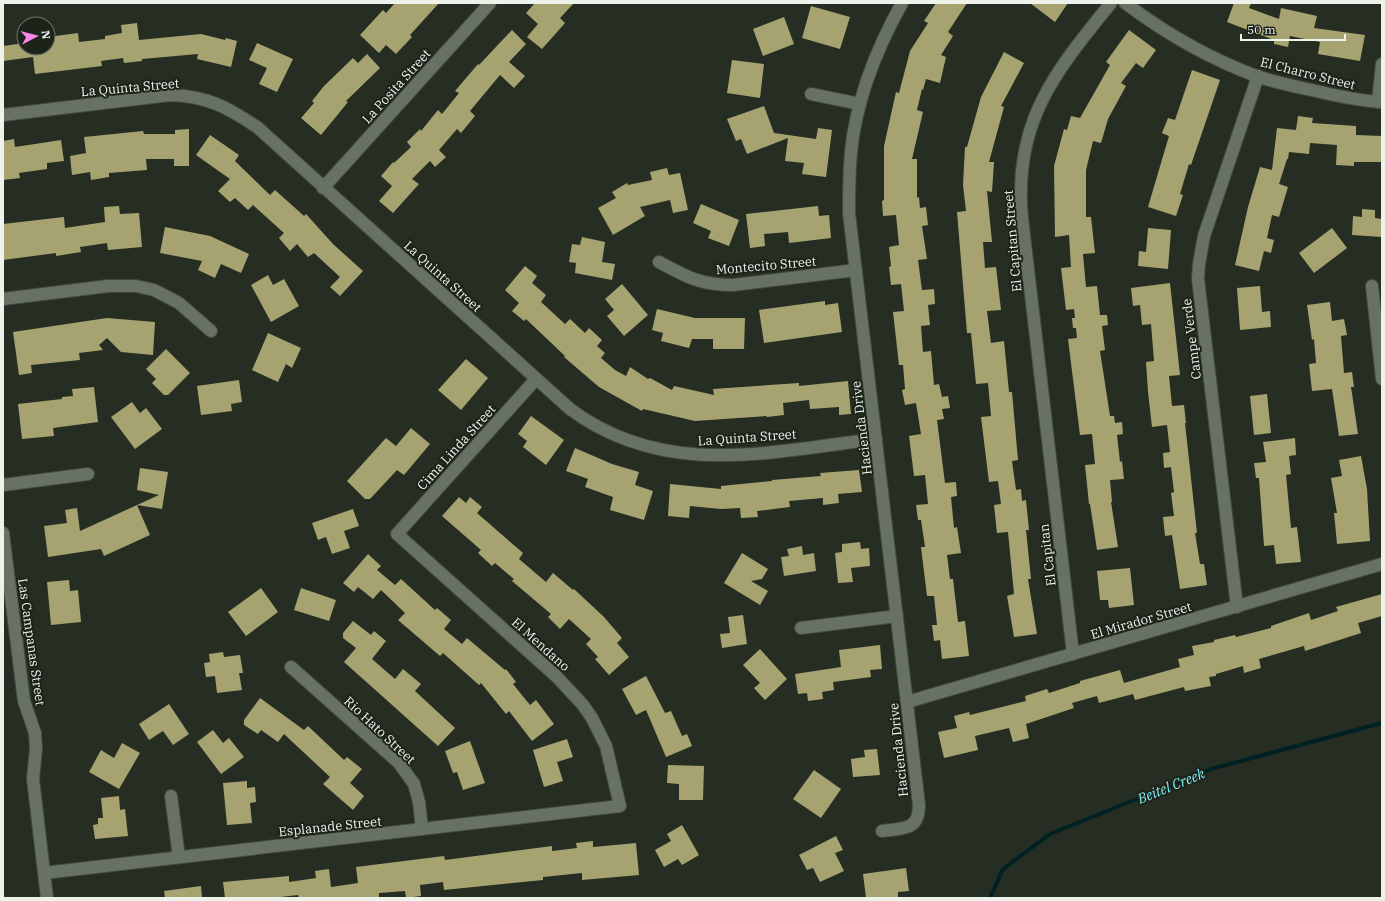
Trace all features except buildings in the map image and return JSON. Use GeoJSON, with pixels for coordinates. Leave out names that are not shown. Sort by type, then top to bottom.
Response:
{"type":"FeatureCollection","features":[{"type":"Feature","properties":{"kind":"street","name":"La Posita Street"},"geometry":{"type":"LineString","coordinates":[[323,188],[490,3]]}},
{"type":"Feature","properties":{"kind":"street","name":"Hacienda Drive"},"geometry":{"type":"LineString","coordinates":[[882,831],[908,827],[915,823],[919,816],[907,702],[849,213],[849,179],[851,150],[860,104],[886,32],[902,3]]}},
{"type":"Feature","properties":{"kind":"street","name":"El Capitan Street"},"geometry":{"type":"LineString","coordinates":[[1049,452],[1022,218],[1020,190],[1023,156],[1034,116],[1043,97],[1061,68],[1110,3]]}},
{"type":"Feature","properties":{"kind":"street","name":"El Charro Street"},"geometry":{"type":"LineString","coordinates":[[1125,3],[1184,41],[1216,58],[1258,76],[1332,95],[1380,102]]}},
{"type":"Feature","properties":{"kind":"street"},"geometry":{"type":"LineString","coordinates":[[1380,102],[1382,64]]}},
{"type":"Feature","properties":{"kind":"street","name":"Campe Verde"},"geometry":{"type":"LineString","coordinates":[[1237,607],[1198,279],[1204,236],[1258,76]]}},
{"type":"Feature","properties":{"kind":"street"},"geometry":{"type":"LineString","coordinates":[[811,94],[860,104]]}},
{"type":"Feature","properties":{"kind":"street","name":"La Quinta Street"},"geometry":{"type":"LineString","coordinates":[[3,115],[158,96],[197,97],[229,108],[257,127],[536,379],[588,422],[613,435],[664,451],[691,455],[717,456],[876,439]]}},
{"type":"Feature","properties":{"kind":"street","name":"Montecito Street"},"geometry":{"type":"LineString","coordinates":[[659,262],[691,280],[714,285],[733,285],[856,270]]}},
{"type":"Feature","properties":{"kind":"street"},"geometry":{"type":"LineString","coordinates":[[3,299],[108,286],[136,286],[154,290],[179,302],[211,330]]}},
{"type":"Feature","properties":{"kind":"street"},"geometry":{"type":"LineString","coordinates":[[1372,286],[1382,379]]}},
{"type":"Feature","properties":{"kind":"street","name":"Cima Linda Street"},"geometry":{"type":"LineString","coordinates":[[397,534],[536,379]]}},
{"type":"Feature","properties":{"kind":"street","name":"El Capitan"},"geometry":{"type":"LineString","coordinates":[[1049,452],[1072,654]]}},
{"type":"Feature","properties":{"kind":"street"},"geometry":{"type":"LineString","coordinates":[[3,485],[88,474]]}},
{"type":"Feature","properties":{"kind":"street","name":"Las Campanas Street"},"geometry":{"type":"LineString","coordinates":[[3,533],[24,701],[35,733],[36,749],[33,779],[47,898]]}},
{"type":"Feature","properties":{"kind":"street","name":"El Mendano"},"geometry":{"type":"LineString","coordinates":[[397,534],[557,677],[583,705],[592,718],[606,746],[620,806]]}},
{"type":"Feature","properties":{"kind":"street","name":"El Mirador Street"},"geometry":{"type":"LineString","coordinates":[[907,702],[1382,564]]}},
{"type":"Feature","properties":{"kind":"street"},"geometry":{"type":"LineString","coordinates":[[801,628],[897,616]]}},
{"type":"Feature","properties":{"kind":"street","name":"Rio Hato Street"},"geometry":{"type":"LineString","coordinates":[[291,667],[399,763],[414,784],[419,802],[422,829]]}},
{"type":"Feature","properties":{"kind":"street"},"geometry":{"type":"LineString","coordinates":[[171,796],[179,857]]}},
{"type":"Feature","properties":{"kind":"street","name":"Esplanade Street"},"geometry":{"type":"LineString","coordinates":[[44,874],[620,806]]}},
{"type":"Feature","properties":{"kind":"waterway","name":"Beitel Creek"},"geometry":{"type":"LineString","coordinates":[[990,898],[1003,869],[1050,834],[1211,769],[1382,723]]}}]}
